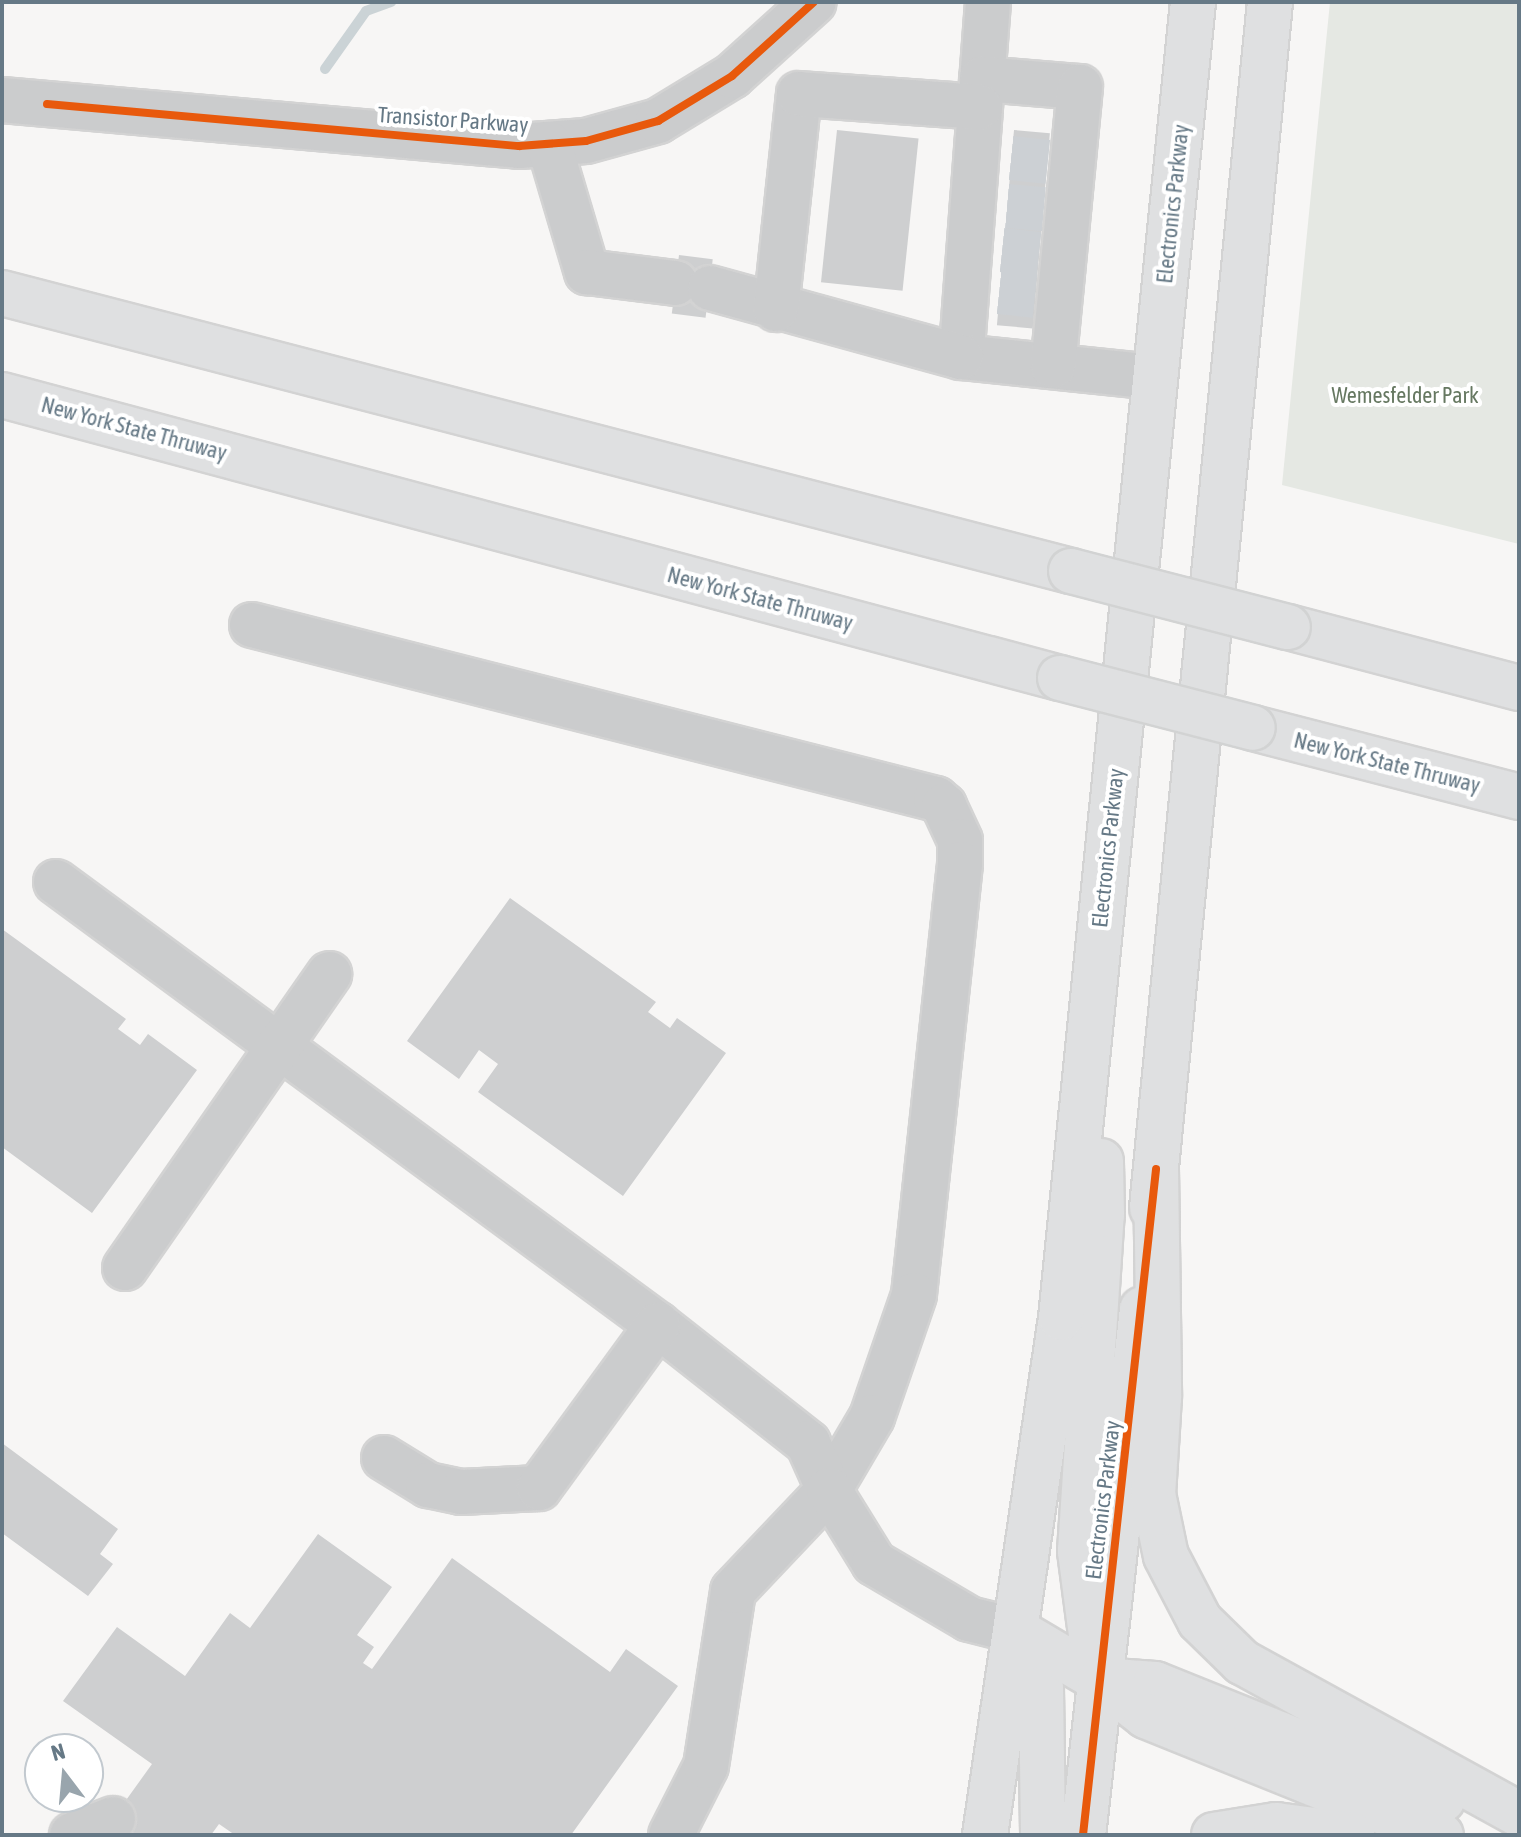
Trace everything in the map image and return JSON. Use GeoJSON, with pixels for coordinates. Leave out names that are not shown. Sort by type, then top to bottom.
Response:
{"type":"FeatureCollection","features":[{"type":"Feature","properties":{"kind":"main road","name":"Electronics Parkway"},"geometry":{"type":"LineString","coordinates":[[985,1835],[1061,1318],[1193,2]]}},
{"type":"Feature","properties":{"kind":"main road","name":"Electronics Parkway"},"geometry":{"type":"LineString","coordinates":[[1083,1835],[1156,1169],[1270,2]]}},
{"type":"Feature","properties":{"kind":"main road"},"geometry":{"type":"LineString","coordinates":[[2,293],[1519,688]]}},
{"type":"Feature","properties":{"kind":"main road","name":"New York State Thruway"},"geometry":{"type":"LineString","coordinates":[[2,395],[1060,678],[1519,797]]}},
{"type":"Feature","properties":{"kind":"main road"},"geometry":{"type":"LineString","coordinates":[[1382,762],[1519,823]]}},
{"type":"Feature","properties":{"kind":"main road"},"geometry":{"type":"LineString","coordinates":[[1096,975],[1102,1215],[1080,1551],[1083,1598],[1100,1680]]}},
{"type":"Feature","properties":{"kind":"main road"},"geometry":{"type":"LineString","coordinates":[[1156,1169],[1159,1397],[1153,1494],[1166,1556],[1200,1621],[1242,1662],[1519,1814]]}},
{"type":"Feature","properties":{"kind":"main road"},"geometry":{"type":"LineString","coordinates":[[1017,1631],[1100,1680],[1146,1716],[1441,1835]]}},
{"type":"Feature","properties":{"kind":"main road"},"geometry":{"type":"LineString","coordinates":[[1017,1631],[1041,1689],[1043,1835]]}},
{"type":"Feature","properties":{"kind":"main road"},"geometry":{"type":"LineString","coordinates":[[1100,1680],[1155,1684],[1519,1831]]}},
{"type":"Feature","properties":{"kind":"main road"},"geometry":{"type":"LineString","coordinates":[[1214,1835],[1276,1825],[1352,1835]]}},
{"type":"Feature","properties":{"kind":"street","name":"Transistor Parkway"},"geometry":{"type":"LineString","coordinates":[[2,100],[519,146],[586,141],[658,121],[732,76],[814,2]]}},
{"type":"Feature","properties":{"kind":"street"},"geometry":{"type":"LineString","coordinates":[[961,357],[1017,273],[1027,160],[981,93],[988,2]]}},
{"type":"Feature","properties":{"kind":"street"},"geometry":{"type":"LineString","coordinates":[[776,309],[799,94],[981,93],[1080,87],[1027,160],[1017,273],[1053,366]]}},
{"type":"Feature","properties":{"kind":"street"},"geometry":{"type":"LineString","coordinates":[[549,144],[587,272],[692,285],[961,357],[1155,377]]}},
{"type":"Feature","properties":{"kind":"street"},"geometry":{"type":"LineString","coordinates":[[252,625],[936,799],[944,806],[960,841],[914,1295],[872,1417],[829,1490],[733,1591],[706,1766],[671,1835]]}},
{"type":"Feature","properties":{"kind":"street"},"geometry":{"type":"LineString","coordinates":[[56,882],[658,1325],[808,1443],[829,1490],[874,1563],[969,1619],[1017,1631]]}},
{"type":"Feature","properties":{"kind":"street"},"geometry":{"type":"LineString","coordinates":[[125,1268],[329,974]]}},
{"type":"Feature","properties":{"kind":"street"},"geometry":{"type":"LineString","coordinates":[[384,1458],[428,1485],[461,1492],[539,1488],[658,1325]]}},
{"type":"Feature","properties":{"kind":"street"},"geometry":{"type":"LineString","coordinates":[[72,1835],[113,1819]]}},
{"type":"Feature","properties":{"kind":"green space","name":"Wemesfelder Park"},"geometry":{"type":"Polygon","coordinates":[[[1330,2],[1519,2],[1519,544],[1282,485],[1330,2]]]}},
{"type":"Feature","properties":{"kind":"building"},"geometry":{"type":"Polygon","coordinates":[[[837,130],[919,139],[903,291],[821,282],[837,130]]]}},
{"type":"Feature","properties":{"kind":"building"},"geometry":{"type":"Polygon","coordinates":[[[1014,130],[1050,133],[1033,328],[997,325],[1014,130]]]}},
{"type":"Feature","properties":{"kind":"building"},"geometry":{"type":"Polygon","coordinates":[[[679,255],[713,259],[706,318],[672,314],[679,255]]]}},
{"type":"Feature","properties":{"kind":"building"},"geometry":{"type":"Polygon","coordinates":[[[510,898],[656,1002],[648,1012],[670,1028],[677,1018],[726,1053],[623,1196],[478,1092],[498,1064],[479,1050],[459,1079],[407,1041],[510,898]]]}},
{"type":"Feature","properties":{"kind":"building"},"geometry":{"type":"Polygon","coordinates":[[[2,929],[126,1019],[118,1029],[140,1045],[148,1034],[197,1070],[92,1213],[2,1147],[2,929]]]}},
{"type":"Feature","properties":{"kind":"building"},"geometry":{"type":"Polygon","coordinates":[[[2,1443],[118,1529],[100,1554],[113,1564],[88,1596],[2,1533],[2,1443]]]}},
{"type":"Feature","properties":{"kind":"building"},"geometry":{"type":"Polygon","coordinates":[[[318,1534],[392,1587],[357,1635],[374,1647],[363,1663],[372,1669],[452,1558],[610,1672],[626,1649],[678,1686],[571,1835],[235,1835],[219,1824],[211,1835],[101,1835],[152,1764],[63,1701],[117,1627],[185,1676],[230,1613],[250,1628],[318,1534]]]}},
{"type":"Feature","properties":{"kind":"waterway"},"geometry":{"type":"LineString","coordinates":[[325,69],[366,11],[391,2]]}},
{"type":"Feature","properties":{"kind":"tunnel"},"geometry":{"type":"LineString","coordinates":[[1011,158],[1048,162]]}},
{"type":"Feature","properties":{"kind":"tunnel"},"geometry":{"type":"LineString","coordinates":[[1007,206],[1044,209]]}},
{"type":"Feature","properties":{"kind":"tunnel"},"geometry":{"type":"LineString","coordinates":[[1002,250],[1039,254]]}},
{"type":"Feature","properties":{"kind":"tunnel"},"geometry":{"type":"LineString","coordinates":[[999,292],[1035,296]]}},
{"type":"Feature","properties":{"kind":"cycle path"},"geometry":{"type":"LineString","coordinates":[[47,104],[519,146],[586,141],[658,121],[732,76],[814,2]]}},
{"type":"Feature","properties":{"kind":"cycle path"},"geometry":{"type":"LineString","coordinates":[[1083,1835],[1156,1169]]}}]}
